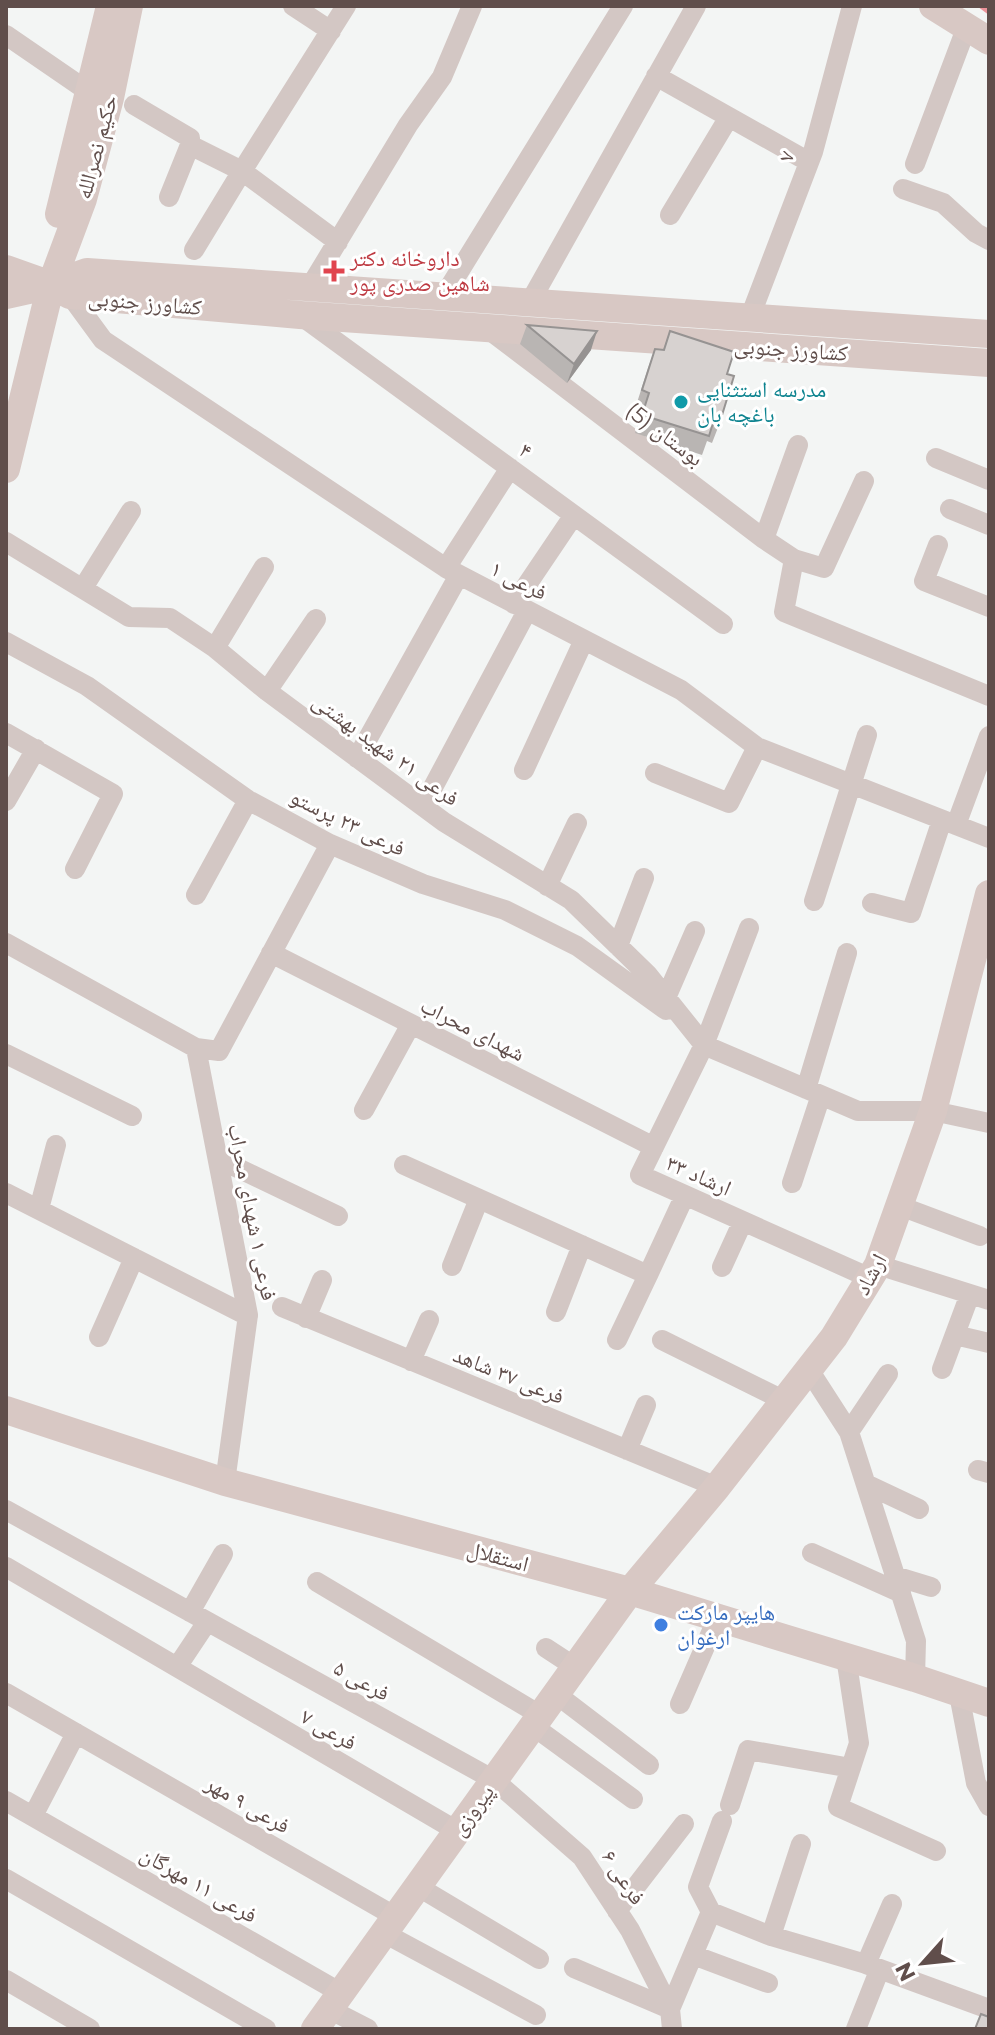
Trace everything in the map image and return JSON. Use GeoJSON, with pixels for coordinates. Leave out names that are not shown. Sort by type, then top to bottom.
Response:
{"type":"FeatureCollection","features":[{"type":"Feature","properties":{"kind":"street","name":"حکیم نصرالله"},"geometry":{"type":"LineString","coordinates":[[110,6],[111,98]]}},
{"type":"Feature","properties":{"kind":"street","name":"حکیم نصرالله"},"geometry":{"type":"LineString","coordinates":[[6,469],[14,399],[60,290],[47,263],[111,98],[129,6]]}},
{"type":"Feature","properties":{"kind":"street"},"geometry":{"type":"LineString","coordinates":[[293,6],[331,31]]}},
{"type":"Feature","properties":{"kind":"street"},"geometry":{"type":"LineString","coordinates":[[194,250],[346,6]]}},
{"type":"Feature","properties":{"kind":"street"},"geometry":{"type":"LineString","coordinates":[[310,287],[408,125],[442,77],[472,6]]}},
{"type":"Feature","properties":{"kind":"street"},"geometry":{"type":"LineString","coordinates":[[444,296],[623,6]]}},
{"type":"Feature","properties":{"kind":"street"},"geometry":{"type":"LineString","coordinates":[[530,302],[696,6]]}},
{"type":"Feature","properties":{"kind":"street","name":"۷"},"geometry":{"type":"LineString","coordinates":[[750,317],[809,162],[852,6]]}},
{"type":"Feature","properties":{"kind":"street"},"geometry":{"type":"LineString","coordinates":[[915,164],[978,34],[933,6]]}},
{"type":"Feature","properties":{"kind":"street"},"geometry":{"type":"LineString","coordinates":[[6,35],[111,98],[190,138],[169,197]]}},
{"type":"Feature","properties":{"kind":"street"},"geometry":{"type":"LineString","coordinates":[[656,76],[809,162]]}},
{"type":"Feature","properties":{"kind":"street"},"geometry":{"type":"LineString","coordinates":[[670,215],[729,117]]}},
{"type":"Feature","properties":{"kind":"street"},"geometry":{"type":"LineString","coordinates":[[190,145],[242,171],[338,242]]}},
{"type":"Feature","properties":{"kind":"street"},"geometry":{"type":"LineString","coordinates":[[903,189],[943,203],[976,233],[989,240]]}},
{"type":"Feature","properties":{"kind":"street","name":"کشاورز جنوبی"},"geometry":{"type":"LineString","coordinates":[[60,290],[87,272],[989,334]]}},
{"type":"Feature","properties":{"kind":"street"},"geometry":{"type":"LineString","coordinates":[[6,275],[60,290]]}},
{"type":"Feature","properties":{"kind":"street","name":"کشاورز جنوبی"},"geometry":{"type":"LineString","coordinates":[[60,290],[300,315],[989,363]]}},
{"type":"Feature","properties":{"kind":"street","name":"فرعی ۱"},"geometry":{"type":"LineString","coordinates":[[60,290],[103,340],[452,572],[681,690],[757,747],[989,838]]}},
{"type":"Feature","properties":{"kind":"street"},"geometry":{"type":"LineString","coordinates":[[640,310],[642,339]]}},
{"type":"Feature","properties":{"kind":"street","name":"۴"},"geometry":{"type":"LineString","coordinates":[[300,315],[723,624]]}},
{"type":"Feature","properties":{"kind":"street","name":"بوستان (5)"},"geometry":{"type":"LineString","coordinates":[[484,326],[794,559],[824,568],[864,481]]}},
{"type":"Feature","properties":{"kind":"street"},"geometry":{"type":"LineString","coordinates":[[764,539],[798,445]]}},
{"type":"Feature","properties":{"kind":"street"},"geometry":{"type":"LineString","coordinates":[[936,458],[989,480]]}},
{"type":"Feature","properties":{"kind":"street"},"geometry":{"type":"LineString","coordinates":[[357,758],[452,572],[510,468]]}},
{"type":"Feature","properties":{"kind":"street"},"geometry":{"type":"LineString","coordinates":[[950,509],[989,525]]}},
{"type":"Feature","properties":{"kind":"street"},"geometry":{"type":"LineString","coordinates":[[83,588],[131,511]]}},
{"type":"Feature","properties":{"kind":"street"},"geometry":{"type":"LineString","coordinates":[[423,806],[521,608],[574,515]]}},
{"type":"Feature","properties":{"kind":"street","name":"فرعی ۲۱ شهید بهشتی"},"geometry":{"type":"LineString","coordinates":[[6,542],[129,617],[170,618],[215,648],[267,691],[423,806],[571,900],[648,975],[664,1003],[704,1045]]}},
{"type":"Feature","properties":{"kind":"street"},"geometry":{"type":"LineString","coordinates":[[938,545],[924,581],[989,607]]}},
{"type":"Feature","properties":{"kind":"street"},"geometry":{"type":"LineString","coordinates":[[794,559],[784,612],[989,696]]}},
{"type":"Feature","properties":{"kind":"street"},"geometry":{"type":"LineString","coordinates":[[215,648],[264,567]]}},
{"type":"Feature","properties":{"kind":"street"},"geometry":{"type":"LineString","coordinates":[[267,691],[316,619]]}},
{"type":"Feature","properties":{"kind":"street"},"geometry":{"type":"LineString","coordinates":[[524,770],[584,640]]}},
{"type":"Feature","properties":{"kind":"street","name":"فرعی ۲۳ پرستو"},"geometry":{"type":"LineString","coordinates":[[6,642],[87,686],[248,800],[330,844],[423,884],[505,910],[565,940],[664,1003]]}},
{"type":"Feature","properties":{"kind":"street"},"geometry":{"type":"LineString","coordinates":[[6,733],[113,794],[75,869]]}},
{"type":"Feature","properties":{"kind":"street"},"geometry":{"type":"LineString","coordinates":[[814,901],[867,735]]}},
{"type":"Feature","properties":{"kind":"street"},"geometry":{"type":"LineString","coordinates":[[872,903],[911,913],[989,736]]}},
{"type":"Feature","properties":{"kind":"street"},"geometry":{"type":"LineString","coordinates":[[655,773],[729,803],[757,747]]}},
{"type":"Feature","properties":{"kind":"street"},"geometry":{"type":"LineString","coordinates":[[6,801],[36,749]]}},
{"type":"Feature","properties":{"kind":"street"},"geometry":{"type":"LineString","coordinates":[[196,895],[248,800]]}},
{"type":"Feature","properties":{"kind":"street"},"geometry":{"type":"LineString","coordinates":[[547,886],[577,823]]}},
{"type":"Feature","properties":{"kind":"street"},"geometry":{"type":"LineString","coordinates":[[6,943],[196,1048],[219,1051],[330,844]]}},
{"type":"Feature","properties":{"kind":"street"},"geometry":{"type":"LineString","coordinates":[[618,946],[644,878]]}},
{"type":"Feature","properties":{"kind":"street","name":"ارشاد"},"geometry":{"type":"LineString","coordinates":[[630,1591],[809,1370],[834,1337],[874,1272],[933,1111],[989,894]]}},
{"type":"Feature","properties":{"kind":"street","name":"ارشاد ۳۳"},"geometry":{"type":"LineString","coordinates":[[749,928],[704,1045],[640,1175],[743,1221],[874,1272],[980,1297]]}},
{"type":"Feature","properties":{"kind":"street"},"geometry":{"type":"LineString","coordinates":[[664,1003],[695,931]]}},
{"type":"Feature","properties":{"kind":"street","name":"شهدای محراب"},"geometry":{"type":"LineString","coordinates":[[271,953],[654,1147]]}},
{"type":"Feature","properties":{"kind":"street"},"geometry":{"type":"LineString","coordinates":[[792,1183],[847,953]]}},
{"type":"Feature","properties":{"kind":"street"},"geometry":{"type":"LineString","coordinates":[[364,1110],[411,1024]]}},
{"type":"Feature","properties":{"kind":"street"},"geometry":{"type":"LineString","coordinates":[[704,1045],[858,1111],[933,1111],[989,1123]]}},
{"type":"Feature","properties":{"kind":"street","name":"فرعی ۱ شهدای محراب"},"geometry":{"type":"LineString","coordinates":[[196,1048],[248,1316],[225,1482]]}},
{"type":"Feature","properties":{"kind":"street"},"geometry":{"type":"LineString","coordinates":[[6,1054],[132,1116]]}},
{"type":"Feature","properties":{"kind":"street"},"geometry":{"type":"LineString","coordinates":[[39,1209],[56,1145]]}},
{"type":"Feature","properties":{"kind":"street"},"geometry":{"type":"LineString","coordinates":[[219,1159],[338,1216]]}},
{"type":"Feature","properties":{"kind":"street"},"geometry":{"type":"LineString","coordinates":[[404,1165],[648,1275]]}},
{"type":"Feature","properties":{"kind":"street"},"geometry":{"type":"LineString","coordinates":[[6,1193],[248,1316]]}},
{"type":"Feature","properties":{"kind":"street"},"geometry":{"type":"LineString","coordinates":[[617,1340],[685,1195]]}},
{"type":"Feature","properties":{"kind":"street"},"geometry":{"type":"LineString","coordinates":[[452,1266],[479,1199]]}},
{"type":"Feature","properties":{"kind":"street"},"geometry":{"type":"LineString","coordinates":[[900,1206],[980,1236]]}},
{"type":"Feature","properties":{"kind":"street"},"geometry":{"type":"LineString","coordinates":[[722,1267],[743,1221]]}},
{"type":"Feature","properties":{"kind":"street"},"geometry":{"type":"LineString","coordinates":[[556,1312],[582,1245]]}},
{"type":"Feature","properties":{"kind":"street"},"geometry":{"type":"LineString","coordinates":[[99,1337],[134,1258]]}},
{"type":"Feature","properties":{"kind":"street"},"geometry":{"type":"LineString","coordinates":[[306,1318],[322,1280]]}},
{"type":"Feature","properties":{"kind":"street"},"geometry":{"type":"LineString","coordinates":[[942,1369],[955,1335],[980,1297]]}},
{"type":"Feature","properties":{"kind":"street","name":"فرعی ۳۷ شاهد"},"geometry":{"type":"LineString","coordinates":[[282,1307],[717,1487]]}},
{"type":"Feature","properties":{"kind":"street"},"geometry":{"type":"LineString","coordinates":[[411,1361],[429,1320]]}},
{"type":"Feature","properties":{"kind":"street"},"geometry":{"type":"LineString","coordinates":[[955,1335],[989,1343]]}},
{"type":"Feature","properties":{"kind":"street"},"geometry":{"type":"LineString","coordinates":[[662,1340],[785,1401]]}},
{"type":"Feature","properties":{"kind":"street"},"geometry":{"type":"LineString","coordinates":[[809,1370],[849,1432],[916,1641],[915,1678]]}},
{"type":"Feature","properties":{"kind":"street"},"geometry":{"type":"LineString","coordinates":[[849,1432],[888,1374]]}},
{"type":"Feature","properties":{"kind":"street"},"geometry":{"type":"LineString","coordinates":[[627,1450],[646,1405]]}},
{"type":"Feature","properties":{"kind":"street","name":"استقلال"},"geometry":{"type":"LineString","coordinates":[[6,1410],[225,1482],[630,1591],[989,1703]]}},
{"type":"Feature","properties":{"kind":"street"},"geometry":{"type":"LineString","coordinates":[[866,1484],[919,1509]]}},
{"type":"Feature","properties":{"kind":"street","name":"فرعی ۵"},"geometry":{"type":"LineString","coordinates":[[6,1510],[494,1780]]}},
{"type":"Feature","properties":{"kind":"street"},"geometry":{"type":"LineString","coordinates":[[812,1553],[898,1585],[931,1587]]}},
{"type":"Feature","properties":{"kind":"street"},"geometry":{"type":"LineString","coordinates":[[177,1667],[223,1554]]}},
{"type":"Feature","properties":{"kind":"street","name":"فرعی ۷"},"geometry":{"type":"LineString","coordinates":[[6,1567],[457,1831]]}},
{"type":"Feature","properties":{"kind":"street"},"geometry":{"type":"LineString","coordinates":[[317,1582],[543,1712],[649,1765]]}},
{"type":"Feature","properties":{"kind":"street","name":"پیروزی"},"geometry":{"type":"LineString","coordinates":[[328,2010],[630,1591]]}},
{"type":"Feature","properties":{"kind":"street"},"geometry":{"type":"LineString","coordinates":[[680,1704],[717,1619]]}},
{"type":"Feature","properties":{"kind":"street"},"geometry":{"type":"LineString","coordinates":[[546,1648],[575,1667]]}},
{"type":"Feature","properties":{"kind":"street"},"geometry":{"type":"LineString","coordinates":[[846,1657],[859,1743],[838,1807],[936,1851]]}},
{"type":"Feature","properties":{"kind":"street","name":"فرعی ۹ مهر"},"geometry":{"type":"LineString","coordinates":[[6,1693],[536,2015]]}},
{"type":"Feature","properties":{"kind":"street"},"geometry":{"type":"LineString","coordinates":[[959,1694],[976,1783],[989,1806]]}},
{"type":"Feature","properties":{"kind":"street"},"geometry":{"type":"LineString","coordinates":[[543,1712],[633,1799]]}},
{"type":"Feature","properties":{"kind":"street"},"geometry":{"type":"LineString","coordinates":[[33,1816],[76,1733]]}},
{"type":"Feature","properties":{"kind":"street"},"geometry":{"type":"LineString","coordinates":[[851,1768],[748,1750],[698,1887],[711,1912],[771,1936],[873,1967],[989,2009]]}},
{"type":"Feature","properties":{"kind":"street","name":"فرعی ۶"},"geometry":{"type":"LineString","coordinates":[[494,1780],[582,1857],[630,1930],[671,2019]]}},
{"type":"Feature","properties":{"kind":"street","name":"فرعی ۱۱ مهرگان"},"geometry":{"type":"LineString","coordinates":[[6,1801],[328,2010],[368,2029]]}},
{"type":"Feature","properties":{"kind":"street"},"geometry":{"type":"LineString","coordinates":[[617,1911],[684,1824]]}},
{"type":"Feature","properties":{"kind":"street"},"geometry":{"type":"LineString","coordinates":[[771,1936],[801,1844]]}},
{"type":"Feature","properties":{"kind":"street"},"geometry":{"type":"LineString","coordinates":[[6,1879],[266,2029]]}},
{"type":"Feature","properties":{"kind":"street"},"geometry":{"type":"LineString","coordinates":[[417,1886],[539,1959]]}},
{"type":"Feature","properties":{"kind":"street"},"geometry":{"type":"LineString","coordinates":[[856,2029],[892,1904]]}},
{"type":"Feature","properties":{"kind":"street"},"geometry":{"type":"LineString","coordinates":[[574,1968],[671,2019],[711,1912]]}},
{"type":"Feature","properties":{"kind":"street"},"geometry":{"type":"LineString","coordinates":[[693,1955],[768,1983]]}},
{"type":"Feature","properties":{"kind":"street"},"geometry":{"type":"LineString","coordinates":[[6,1980],[90,2029]]}},
{"type":"Feature","properties":{"kind":"building"},"geometry":{"type":"Polygon","coordinates":[[[527,325],[597,331],[574,364],[527,325]]]}},
{"type":"Feature","properties":{"kind":"building","name":"مدرسه استثنایی باغچه بان"},"geometry":{"type":"Polygon","coordinates":[[[670,331],[734,352],[727,374],[734,376],[719,425],[713,423],[709,436],[642,415],[649,393],[642,390],[655,349],[664,350],[670,331]]]}},
{"type":"Feature","properties":{"kind":"building"},"geometry":{"type":"Polygon","coordinates":[[[981,2014],[989,2017],[989,2029],[975,2029],[981,2014]]]}},
{"type":"Feature","properties":{"kind":"waterway"},"geometry":{"type":"LineString","coordinates":[[981,6],[989,12]]}},
{"type":"Feature","properties":{"kind":"place","name":"داروخانه دکتر شاهین صدری پور"},"geometry":{"type":"Point","coordinates":[334,271]}},
{"type":"Feature","properties":{"kind":"place","name":"مدرسه استثنایی باغچه بان"},"geometry":{"type":"Point","coordinates":[681,402]}},
{"type":"Feature","properties":{"kind":"place","name":"هایپر مارکت ارغوان"},"geometry":{"type":"Point","coordinates":[661,1625]}}]}
